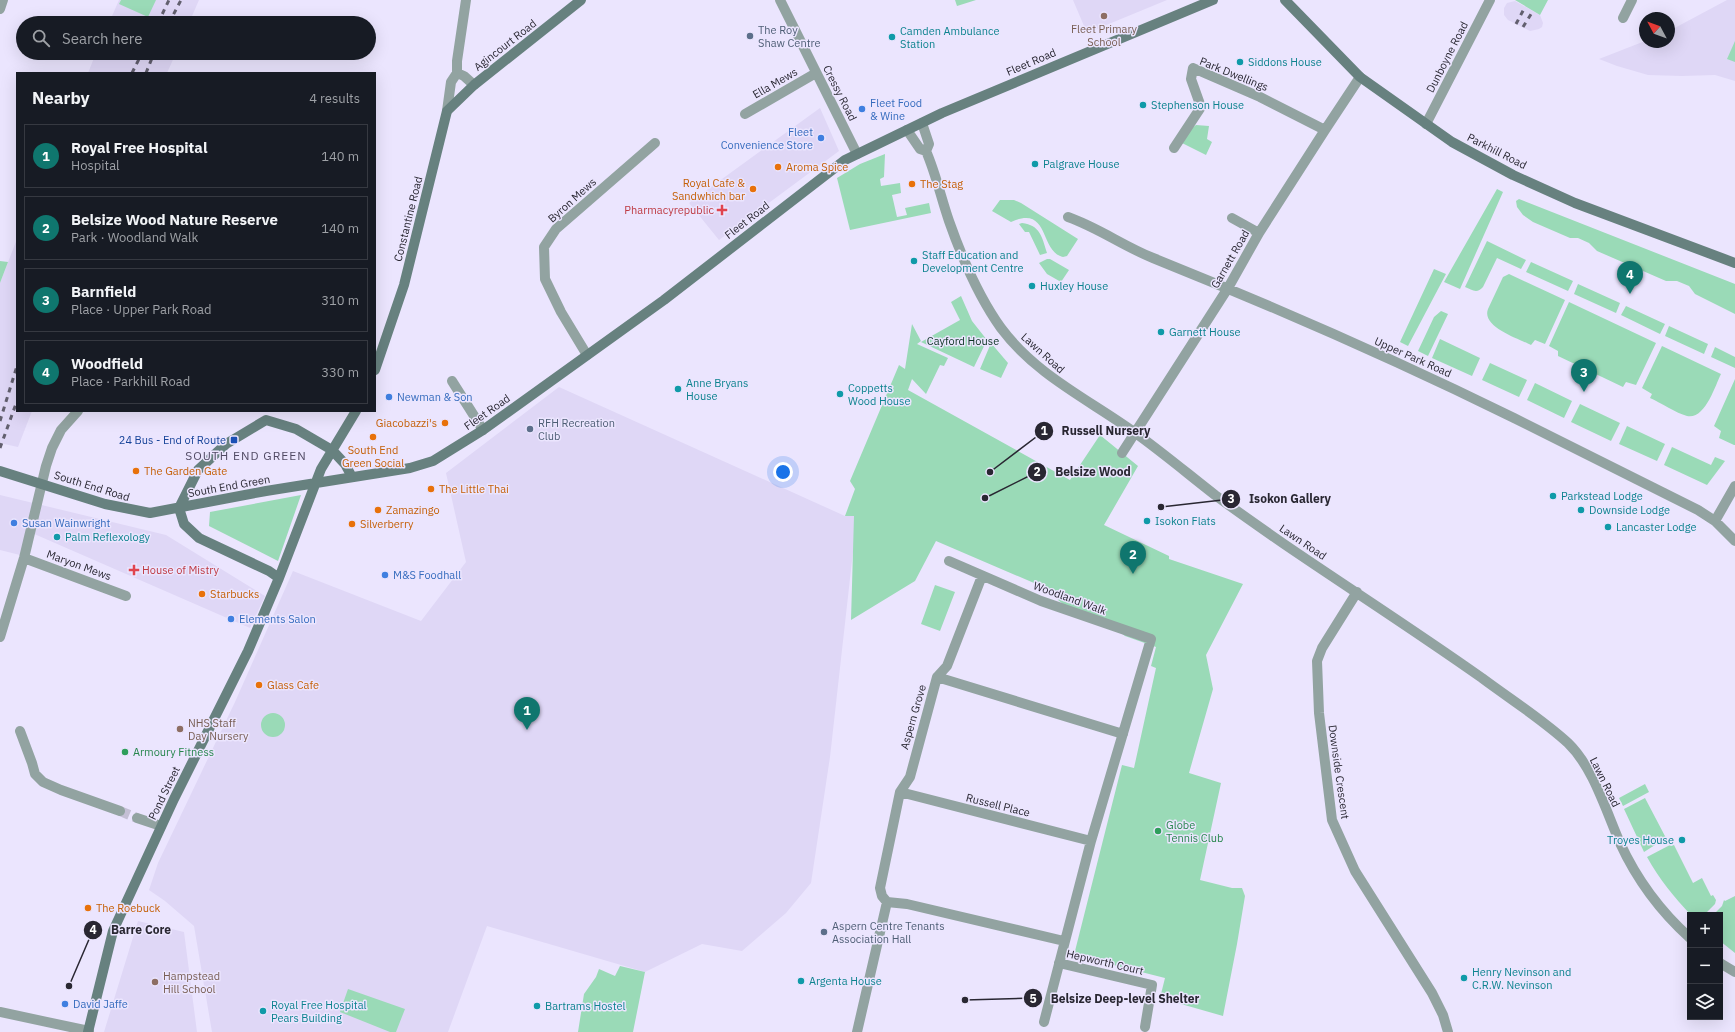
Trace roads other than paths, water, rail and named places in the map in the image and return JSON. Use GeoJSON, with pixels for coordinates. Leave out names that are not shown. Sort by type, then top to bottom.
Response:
{"type":"FeatureCollection","features":[{"type":"Feature","properties":{"kind":"main road","name":"Agincourt Road"},"geometry":{"type":"LineString","coordinates":[[447,111],[474,85],[581,0]]}},
{"type":"Feature","properties":{"kind":"main road","name":"Fleet Road"},"geometry":{"type":"LineString","coordinates":[[316,483],[410,468],[433,461],[483,430],[664,300],[835,168],[857,154],[922,123],[1213,0]]}},
{"type":"Feature","properties":{"kind":"main road","name":"Parkhill Road"},"geometry":{"type":"LineString","coordinates":[[1285,0],[1360,77],[1452,142],[1506,171],[1575,203],[1735,263]]}},
{"type":"Feature","properties":{"kind":"main road","name":"Constantine Road"},"geometry":{"type":"LineString","coordinates":[[376,367],[404,285],[447,111]]}},
{"type":"Feature","properties":{"kind":"main road"},"geometry":{"type":"LineString","coordinates":[[316,483],[321,469],[355,412]]}},
{"type":"Feature","properties":{"kind":"main road","name":"South End Green"},"geometry":{"type":"LineString","coordinates":[[179,508],[198,470],[226,444],[266,420],[296,429],[332,450],[345,464],[352,477]]}},
{"type":"Feature","properties":{"kind":"main road","name":"South End Road"},"geometry":{"type":"LineString","coordinates":[[0,471],[92,500],[137,511],[150,513],[179,508]]}},
{"type":"Feature","properties":{"kind":"main road","name":"South End Green"},"geometry":{"type":"LineString","coordinates":[[179,508],[208,501],[316,483]]}},
{"type":"Feature","properties":{"kind":"main road","name":"Pond Street"},"geometry":{"type":"LineString","coordinates":[[88,1032],[114,931],[161,826],[246,656],[279,578],[316,483]]}},
{"type":"Feature","properties":{"kind":"main road"},"geometry":{"type":"LineString","coordinates":[[179,508],[184,524],[199,538],[269,571],[279,578]]}},
{"type":"Feature","properties":{"kind":"street"},"geometry":{"type":"LineString","coordinates":[[0,9],[3,0]]}},
{"type":"Feature","properties":{"kind":"street","name":"Constantine Road"},"geometry":{"type":"LineString","coordinates":[[447,111],[451,82],[457,73],[457,61],[466,0]]}},
{"type":"Feature","properties":{"kind":"street","name":"Cressy Road"},"geometry":{"type":"LineString","coordinates":[[780,0],[857,154]]}},
{"type":"Feature","properties":{"kind":"street","name":"Dunboyne Road"},"geometry":{"type":"LineString","coordinates":[[1426,124],[1490,0]]}},
{"type":"Feature","properties":{"kind":"street"},"geometry":{"type":"LineString","coordinates":[[1623,18],[1632,0]]}},
{"type":"Feature","properties":{"kind":"street","name":"Park Dwellings"},"geometry":{"type":"LineString","coordinates":[[1174,148],[1201,107],[1191,79],[1192,68],[1260,97],[1325,130]]}},
{"type":"Feature","properties":{"kind":"street"},"geometry":{"type":"LineString","coordinates":[[457,73],[464,76],[474,85]]}},
{"type":"Feature","properties":{"kind":"street","name":"Ella Mews"},"geometry":{"type":"LineString","coordinates":[[745,114],[816,73]]}},
{"type":"Feature","properties":{"kind":"street","name":"Garnett Road"},"geometry":{"type":"LineString","coordinates":[[1122,453],[1134,432],[1228,288],[1259,233],[1360,77]]}},
{"type":"Feature","properties":{"kind":"street","name":"Lawn Road"},"geometry":{"type":"LineString","coordinates":[[922,123],[929,144],[926,151]]}},
{"type":"Feature","properties":{"kind":"street","name":"Lawn Road"},"geometry":{"type":"LineString","coordinates":[[907,130],[920,148],[926,151],[938,180],[948,219],[966,264],[988,308],[1003,331],[1017,346],[1056,382],[1134,432],[1216,496],[1486,681],[1552,730],[1580,757],[1591,777],[1622,845],[1644,886],[1666,914],[1687,935]]}},
{"type":"Feature","properties":{"kind":"street","name":"Byron Mews"},"geometry":{"type":"LineString","coordinates":[[587,355],[561,312],[545,279],[544,247],[556,229],[655,143]]}},
{"type":"Feature","properties":{"kind":"street","name":"Upper Park Road"},"geometry":{"type":"LineString","coordinates":[[1068,217],[1088,224],[1144,254],[1228,288],[1500,411],[1698,510],[1715,521],[1735,541]]}},
{"type":"Feature","properties":{"kind":"street"},"geometry":{"type":"LineString","coordinates":[[1232,218],[1259,233]]}},
{"type":"Feature","properties":{"kind":"street"},"geometry":{"type":"LineString","coordinates":[[452,381],[483,430]]}},
{"type":"Feature","properties":{"kind":"street"},"geometry":{"type":"LineString","coordinates":[[0,637],[24,558],[52,448],[61,430],[77,412]]}},
{"type":"Feature","properties":{"kind":"street"},"geometry":{"type":"LineString","coordinates":[[1715,521],[1735,486]]}},
{"type":"Feature","properties":{"kind":"street","name":"Maryon Mews"},"geometry":{"type":"LineString","coordinates":[[24,558],[126,596]]}},
{"type":"Feature","properties":{"kind":"street","name":"Woodland Walk"},"geometry":{"type":"LineString","coordinates":[[949,561],[1041,601],[1151,638],[1123,734]]}},
{"type":"Feature","properties":{"kind":"street"},"geometry":{"type":"LineString","coordinates":[[937,677],[947,666],[982,576]]}},
{"type":"Feature","properties":{"kind":"street","name":"Downside Crescent"},"geometry":{"type":"LineString","coordinates":[[1357,592],[1325,642],[1317,661],[1319,713],[1332,820],[1355,871],[1432,993],[1443,1015],[1448,1032]]}},
{"type":"Feature","properties":{"kind":"street","name":"Aspern Grove"},"geometry":{"type":"LineString","coordinates":[[888,902],[882,896],[880,881],[900,792],[910,777],[937,677],[1123,734]]}},
{"type":"Feature","properties":{"kind":"street"},"geometry":{"type":"LineString","coordinates":[[20,731],[35,774],[43,782],[120,811]]}},
{"type":"Feature","properties":{"kind":"street"},"geometry":{"type":"LineString","coordinates":[[1044,1022],[1091,841],[1123,734]]}},
{"type":"Feature","properties":{"kind":"street","name":"Russell Place"},"geometry":{"type":"LineString","coordinates":[[900,792],[1091,841]]}},
{"type":"Feature","properties":{"kind":"street"},"geometry":{"type":"LineString","coordinates":[[137,818],[161,826]]}},
{"type":"Feature","properties":{"kind":"street"},"geometry":{"type":"LineString","coordinates":[[857,1032],[888,902],[907,904],[1064,941]]}},
{"type":"Feature","properties":{"kind":"street","name":"Hepworth Court"},"geometry":{"type":"LineString","coordinates":[[1059,963],[1152,985],[1145,1026]]}},
{"type":"Feature","properties":{"kind":"street"},"geometry":{"type":"LineString","coordinates":[[1723,965],[1735,972]]}},
{"type":"Feature","properties":{"kind":"street"},"geometry":{"type":"LineString","coordinates":[[0,1012],[88,1032]]}},
{"type":"Feature","properties":{"kind":"tunnel"},"geometry":{"type":"LineString","coordinates":[[120,811],[137,818]]}},
{"type":"Feature","properties":{"kind":"railway"},"geometry":{"type":"LineString","coordinates":[[161,16],[169,0]]}},
{"type":"Feature","properties":{"kind":"railway"},"geometry":{"type":"LineString","coordinates":[[173,16],[181,0]]}},
{"type":"Feature","properties":{"kind":"railway"},"geometry":{"type":"LineString","coordinates":[[1516,24],[1525,7]]}},
{"type":"Feature","properties":{"kind":"railway"},"geometry":{"type":"LineString","coordinates":[[1523,27],[1533,11]]}},
{"type":"Feature","properties":{"kind":"railway"},"geometry":{"type":"LineString","coordinates":[[132,72],[138,60]]}},
{"type":"Feature","properties":{"kind":"railway"},"geometry":{"type":"LineString","coordinates":[[146,72],[151,60]]}},
{"type":"Feature","properties":{"kind":"railway"},"geometry":{"type":"LineString","coordinates":[[0,421],[16,369]]}},
{"type":"Feature","properties":{"kind":"railway"},"geometry":{"type":"LineString","coordinates":[[0,448],[16,404]]}},
{"type":"Feature","properties":{"kind":"place","name":"Fleet Primary School"},"geometry":{"type":"Point","coordinates":[1104,16]}},
{"type":"Feature","properties":{"kind":"place","name":"The Roy Shaw Centre"},"geometry":{"type":"Point","coordinates":[750,36]}},
{"type":"Feature","properties":{"kind":"place","name":"Camden Ambulance Station"},"geometry":{"type":"Point","coordinates":[892,37]}},
{"type":"Feature","properties":{"kind":"place","name":"Siddons House"},"geometry":{"type":"Point","coordinates":[1240,62]}},
{"type":"Feature","properties":{"kind":"place","name":"Stephenson House"},"geometry":{"type":"Point","coordinates":[1143,105]}},
{"type":"Feature","properties":{"kind":"place","name":"Fleet Food & Wine"},"geometry":{"type":"Point","coordinates":[862,109]}},
{"type":"Feature","properties":{"kind":"place","name":"Fleet Convenience Store"},"geometry":{"type":"Point","coordinates":[821,138]}},
{"type":"Feature","properties":{"kind":"place","name":"Palgrave House"},"geometry":{"type":"Point","coordinates":[1035,164]}},
{"type":"Feature","properties":{"kind":"place","name":"Aroma Spice"},"geometry":{"type":"Point","coordinates":[778,167]}},
{"type":"Feature","properties":{"kind":"place","name":"The Stag"},"geometry":{"type":"Point","coordinates":[912,184]}},
{"type":"Feature","properties":{"kind":"place","name":"Royal Cafe & Sandwhich bar"},"geometry":{"type":"Point","coordinates":[753,189]}},
{"type":"Feature","properties":{"kind":"place","name":"Pharmacyrepublic"},"geometry":{"type":"Point","coordinates":[722,210]}},
{"type":"Feature","properties":{"kind":"place","name":"Staff Education and Development Centre"},"geometry":{"type":"Point","coordinates":[914,261]}},
{"type":"Feature","properties":{"kind":"place","name":"Huxley House"},"geometry":{"type":"Point","coordinates":[1032,286]}},
{"type":"Feature","properties":{"kind":"place","name":"Woodfield"},"geometry":{"type":"Point","coordinates":[1630,294]}},
{"type":"Feature","properties":{"kind":"place","name":"Garnett House"},"geometry":{"type":"Point","coordinates":[1161,332]}},
{"type":"Feature","properties":{"kind":"place","name":"Anne Bryans House"},"geometry":{"type":"Point","coordinates":[678,389]}},
{"type":"Feature","properties":{"kind":"place","name":"Barnfield"},"geometry":{"type":"Point","coordinates":[1584,392]}},
{"type":"Feature","properties":{"kind":"place","name":"Coppetts Wood House"},"geometry":{"type":"Point","coordinates":[840,394]}},
{"type":"Feature","properties":{"kind":"place","name":"Newman & Son"},"geometry":{"type":"Point","coordinates":[389,397]}},
{"type":"Feature","properties":{"kind":"place","name":"Giacobazzi's"},"geometry":{"type":"Point","coordinates":[445,423]}},
{"type":"Feature","properties":{"kind":"place","name":"RFH Recreation Club"},"geometry":{"type":"Point","coordinates":[530,429]}},
{"type":"Feature","properties":{"kind":"place","name":"South End Green Social"},"geometry":{"type":"Point","coordinates":[373,437]}},
{"type":"Feature","properties":{"kind":"place","name":"24 Bus - End of Route"},"geometry":{"type":"Point","coordinates":[234,440]}},
{"type":"Feature","properties":{"kind":"place","name":"The Garden Gate"},"geometry":{"type":"Point","coordinates":[136,471]}},
{"type":"Feature","properties":{"kind":"place","name":"Russell Nursery"},"geometry":{"type":"Point","coordinates":[990,472]}},
{"type":"Feature","properties":{"kind":"place","name":"The Little Thai"},"geometry":{"type":"Point","coordinates":[431,489]}},
{"type":"Feature","properties":{"kind":"place","name":"Parkstead Lodge"},"geometry":{"type":"Point","coordinates":[1553,496]}},
{"type":"Feature","properties":{"kind":"place","name":"Belsize Wood"},"geometry":{"type":"Point","coordinates":[985,498]}},
{"type":"Feature","properties":{"kind":"place","name":"Isokon Gallery"},"geometry":{"type":"Point","coordinates":[1161,507]}},
{"type":"Feature","properties":{"kind":"place","name":"Zamazingo"},"geometry":{"type":"Point","coordinates":[378,510]}},
{"type":"Feature","properties":{"kind":"place","name":"Downside Lodge"},"geometry":{"type":"Point","coordinates":[1581,510]}},
{"type":"Feature","properties":{"kind":"place","name":"Isokon Flats"},"geometry":{"type":"Point","coordinates":[1147,521]}},
{"type":"Feature","properties":{"kind":"place","name":"Susan Wainwright"},"geometry":{"type":"Point","coordinates":[14,523]}},
{"type":"Feature","properties":{"kind":"place","name":"Silverberry"},"geometry":{"type":"Point","coordinates":[352,524]}},
{"type":"Feature","properties":{"kind":"place","name":"Lancaster Lodge"},"geometry":{"type":"Point","coordinates":[1608,527]}},
{"type":"Feature","properties":{"kind":"place","name":"Palm Reflexology"},"geometry":{"type":"Point","coordinates":[57,537]}},
{"type":"Feature","properties":{"kind":"place","name":"House of Mistry"},"geometry":{"type":"Point","coordinates":[134,570]}},
{"type":"Feature","properties":{"kind":"place","name":"Belsize Wood Nature Reserve"},"geometry":{"type":"Point","coordinates":[1133,574]}},
{"type":"Feature","properties":{"kind":"place","name":"M&S Foodhall"},"geometry":{"type":"Point","coordinates":[385,575]}},
{"type":"Feature","properties":{"kind":"place","name":"Starbucks"},"geometry":{"type":"Point","coordinates":[202,594]}},
{"type":"Feature","properties":{"kind":"place","name":"Elements Salon"},"geometry":{"type":"Point","coordinates":[231,619]}},
{"type":"Feature","properties":{"kind":"place","name":"Glass Cafe"},"geometry":{"type":"Point","coordinates":[259,685]}},
{"type":"Feature","properties":{"kind":"place","name":"NHS Staff Day Nursery"},"geometry":{"type":"Point","coordinates":[180,729]}},
{"type":"Feature","properties":{"kind":"place","name":"Royal Free Hospital"},"geometry":{"type":"Point","coordinates":[527,730]}},
{"type":"Feature","properties":{"kind":"place","name":"Armoury Fitness"},"geometry":{"type":"Point","coordinates":[125,752]}},
{"type":"Feature","properties":{"kind":"place","name":"Globe Tennis Club"},"geometry":{"type":"Point","coordinates":[1158,831]}},
{"type":"Feature","properties":{"kind":"place","name":"Troyes House"},"geometry":{"type":"Point","coordinates":[1682,840]}},
{"type":"Feature","properties":{"kind":"place","name":"The Roebuck"},"geometry":{"type":"Point","coordinates":[88,908]}},
{"type":"Feature","properties":{"kind":"place","name":"Aspern Centre Tenants Association Hall"},"geometry":{"type":"Point","coordinates":[824,932]}},
{"type":"Feature","properties":{"kind":"place","name":"Henry Nevinson and C.R.W. Nevinson"},"geometry":{"type":"Point","coordinates":[1464,978]}},
{"type":"Feature","properties":{"kind":"place","name":"Argenta House"},"geometry":{"type":"Point","coordinates":[801,981]}},
{"type":"Feature","properties":{"kind":"place","name":"Hampstead Hill School"},"geometry":{"type":"Point","coordinates":[155,982]}},
{"type":"Feature","properties":{"kind":"place","name":"Barre Core"},"geometry":{"type":"Point","coordinates":[69,986]}},
{"type":"Feature","properties":{"kind":"place","name":"Belsize Deep-level Shelter"},"geometry":{"type":"Point","coordinates":[965,1000]}},
{"type":"Feature","properties":{"kind":"place","name":"David Jaffe"},"geometry":{"type":"Point","coordinates":[65,1004]}},
{"type":"Feature","properties":{"kind":"place","name":"Bartrams Hostel"},"geometry":{"type":"Point","coordinates":[537,1006]}},
{"type":"Feature","properties":{"kind":"place","name":"Royal Free Hospital Pears Building"},"geometry":{"type":"Point","coordinates":[263,1011]}},
{"type":"Feature","properties":{"kind":"district","name":"SOUTH END GREEN"},"geometry":{"type":"Point","coordinates":[246,456]}},
{"type":"Feature","properties":{"kind":"park label","name":"Cayford House"},"geometry":{"type":"Point","coordinates":[963,341]}}]}
